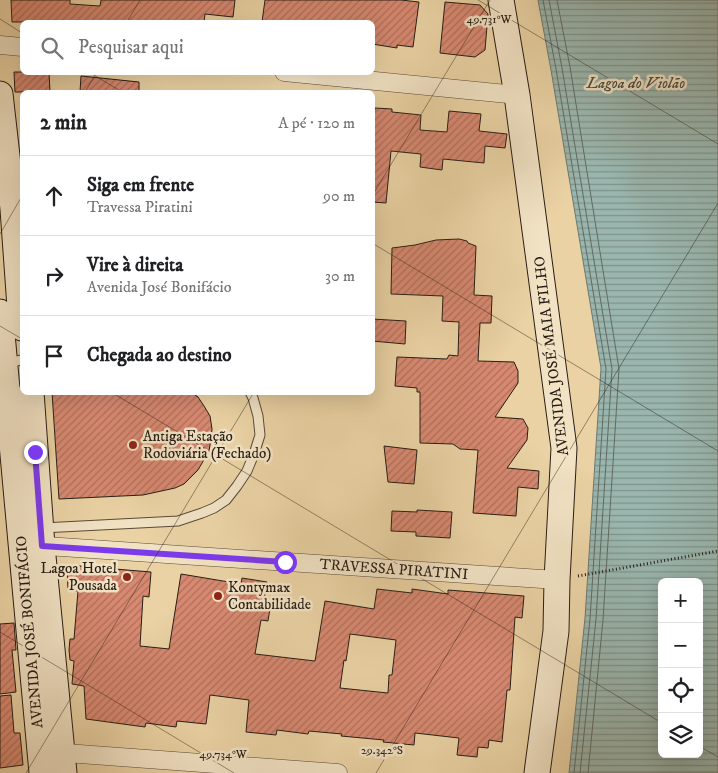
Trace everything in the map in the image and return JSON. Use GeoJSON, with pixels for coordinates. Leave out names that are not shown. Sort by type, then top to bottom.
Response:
{"type":"FeatureCollection","features":[{"type":"Feature","properties":{"kind":"street","name":"AVENIDA JOSÉ MAIA FILHO"},"geometry":{"type":"LineString","coordinates":[[501,0],[517,96],[564,448],[556,631],[537,773]]}},
{"type":"Feature","properties":{"kind":"street"},"geometry":{"type":"LineString","coordinates":[[0,45],[20,47]]}},
{"type":"Feature","properties":{"kind":"street"},"geometry":{"type":"LineString","coordinates":[[313,75],[517,96]]}},
{"type":"Feature","properties":{"kind":"street"},"geometry":{"type":"LineString","coordinates":[[0,94],[13,208],[8,250],[20,307]]}},
{"type":"Feature","properties":{"kind":"street","name":"AVENIDA JOSÉ BONIFÁCIO"},"geometry":{"type":"LineString","coordinates":[[0,312],[14,362],[16,452],[31,534],[52,762]]}},
{"type":"Feature","properties":{"kind":"street","name":"AVENIDA JOSÉ BONIFÁCIO"},"geometry":{"type":"LineString","coordinates":[[16,452],[30,395]]}},
{"type":"Feature","properties":{"kind":"street","name":"TRAVESSA PIRATINI"},"geometry":{"type":"LineString","coordinates":[[31,534],[557,580]]}},
{"type":"Feature","properties":{"kind":"street"},"geometry":{"type":"LineString","coordinates":[[52,762],[338,773]]}},
{"type":"Feature","properties":{"kind":"lane"},"geometry":{"type":"LineString","coordinates":[[31,534],[178,521],[214,508],[226,500],[237,486],[247,471],[254,454],[260,434],[258,416],[252,395]]}},
{"type":"Feature","properties":{"kind":"path"},"geometry":{"type":"LineString","coordinates":[[557,580],[718,551]]}},
{"type":"Feature","properties":{"kind":"water","name":"Lagoa do Violão"},"geometry":{"type":"Polygon","coordinates":[[[538,0],[718,0],[718,773],[569,773],[585,618],[601,368],[538,0]]]}},
{"type":"Feature","properties":{"kind":"building"},"geometry":{"type":"Polygon","coordinates":[[[11,0],[70,0],[70,4],[100,6],[101,0],[235,0],[233,17],[205,14],[204,20],[20,20],[20,22],[12,22],[11,0]]]}},
{"type":"Feature","properties":{"kind":"building"},"geometry":{"type":"Polygon","coordinates":[[[265,0],[401,0],[419,2],[413,47],[397,45],[397,48],[375,44],[375,20],[262,20],[265,0]]]}},
{"type":"Feature","properties":{"kind":"building"},"geometry":{"type":"Polygon","coordinates":[[[445,2],[480,5],[488,14],[485,50],[475,57],[440,53],[445,2]]]}},
{"type":"Feature","properties":{"kind":"building"},"geometry":{"type":"Polygon","coordinates":[[[14,72],[20,72],[20,75],[49,75],[50,90],[20,90],[20,92],[15,92],[14,72]]]}},
{"type":"Feature","properties":{"kind":"building"},"geometry":{"type":"Polygon","coordinates":[[[81,76],[139,82],[139,90],[80,90],[81,76]]]}},
{"type":"Feature","properties":{"kind":"building"},"geometry":{"type":"Polygon","coordinates":[[[375,108],[392,109],[392,112],[421,115],[420,130],[447,132],[449,111],[481,114],[479,131],[507,134],[505,148],[485,146],[484,163],[443,159],[442,170],[420,167],[421,154],[391,151],[386,203],[375,202],[375,108]]]}},
{"type":"Feature","properties":{"kind":"building"},"geometry":{"type":"Polygon","coordinates":[[[459,239],[476,246],[474,295],[492,296],[491,323],[480,323],[478,361],[514,362],[518,371],[518,383],[495,417],[523,419],[528,428],[527,440],[507,468],[539,471],[538,489],[518,487],[516,516],[473,513],[478,450],[460,449],[453,444],[420,443],[420,392],[417,392],[417,388],[395,386],[397,357],[447,359],[449,355],[458,356],[459,322],[442,321],[443,296],[391,294],[392,248],[436,240],[459,239]]]}},
{"type":"Feature","properties":{"kind":"building"},"geometry":{"type":"Polygon","coordinates":[[[375,319],[406,321],[405,344],[375,341],[375,319]]]}},
{"type":"Feature","properties":{"kind":"building","name":"Antiga Estação Rodoviária (Fechado)"},"geometry":{"type":"Polygon","coordinates":[[[52,395],[195,395],[198,397],[210,416],[212,429],[209,451],[198,470],[184,484],[175,488],[143,495],[59,499],[52,395]]]}},
{"type":"Feature","properties":{"kind":"building"},"geometry":{"type":"Polygon","coordinates":[[[384,446],[417,450],[414,484],[388,482],[384,446]]]}},
{"type":"Feature","properties":{"kind":"building"},"geometry":{"type":"Polygon","coordinates":[[[417,510],[452,512],[450,538],[416,536],[416,532],[391,531],[392,511],[417,512],[417,510]]]}},
{"type":"Feature","properties":{"kind":"building"},"geometry":{"type":"Polygon","coordinates":[[[67,565],[151,572],[149,597],[143,596],[140,646],[169,649],[181,574],[241,584],[242,578],[267,582],[264,601],[271,602],[268,621],[261,620],[255,654],[315,661],[325,601],[374,609],[377,589],[412,593],[412,589],[448,594],[448,590],[524,596],[522,618],[515,617],[510,690],[507,690],[502,742],[489,740],[488,748],[478,747],[477,757],[457,755],[459,738],[415,733],[414,745],[309,731],[308,734],[277,730],[276,735],[246,732],[249,700],[210,695],[206,724],[177,721],[176,727],[146,723],[145,727],[86,719],[84,686],[72,684],[74,661],[70,660],[69,650],[70,639],[74,639],[78,591],[68,590],[67,565]],[[350,634],[340,688],[388,693],[389,675],[392,675],[396,640],[350,634]]]}},
{"type":"Feature","properties":{"kind":"building"},"geometry":{"type":"Polygon","coordinates":[[[14,623],[16,650],[12,650],[16,692],[0,694],[0,624],[14,623]]]}},
{"type":"Feature","properties":{"kind":"building"},"geometry":{"type":"Polygon","coordinates":[[[11,695],[14,733],[20,733],[23,765],[0,768],[0,696],[11,695]]]}},
{"type":"Feature","properties":{"kind":"place","name":"Antiga Estação Rodoviária (Fechado)"},"geometry":{"type":"Point","coordinates":[133,445]}},
{"type":"Feature","properties":{"kind":"place","name":"Lagoa Hotel Pousada"},"geometry":{"type":"Point","coordinates":[127,577]}},
{"type":"Feature","properties":{"kind":"place","name":"Kontymax Contabilidade"},"geometry":{"type":"Point","coordinates":[218,596]}},
{"type":"Feature","properties":{"kind":"route"},"geometry":{"type":"LineString","coordinates":[[35,452],[42,546],[285,562]]}}]}
